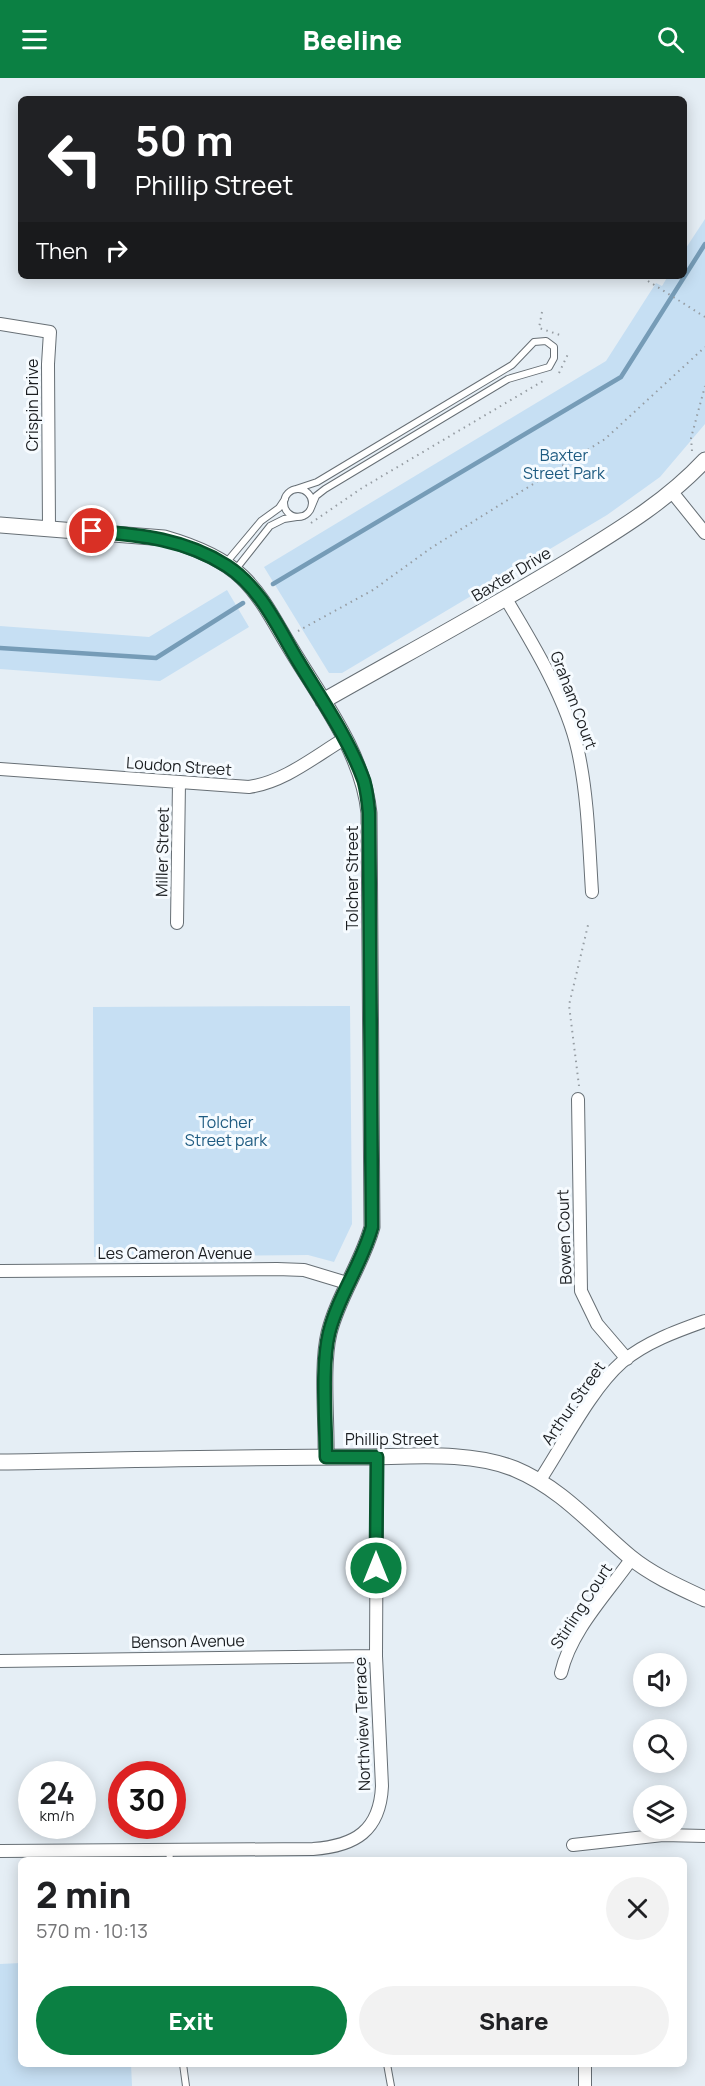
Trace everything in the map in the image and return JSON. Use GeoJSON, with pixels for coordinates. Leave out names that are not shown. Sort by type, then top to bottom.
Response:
{"type":"FeatureCollection","features":[{"type":"Feature","properties":{"kind":"street","name":"Crispin Drive"},"geometry":{"type":"LineString","coordinates":[[0,324],[50,332],[48,364],[49,528]]}},
{"type":"Feature","properties":{"kind":"street","name":"Baxter Drive"},"geometry":{"type":"LineString","coordinates":[[323,701],[506,599],[632,522],[672,492],[700,457]]}},
{"type":"Feature","properties":{"kind":"street"},"geometry":{"type":"LineString","coordinates":[[672,492],[705,532]]}},
{"type":"Feature","properties":{"kind":"street","name":"Tolcher Street"},"geometry":{"type":"LineString","coordinates":[[0,525],[164,538],[188,545],[229,568],[251,587],[269,612],[323,701],[364,783],[369,813],[372,1227],[367,1245],[347,1283],[329,1332],[326,1350],[326,1457]]}},
{"type":"Feature","properties":{"kind":"street","name":"Graham Court"},"geometry":{"type":"LineString","coordinates":[[506,599],[541,658],[577,749],[586,799],[592,892]]}},
{"type":"Feature","properties":{"kind":"street","name":"Loudon Street"},"geometry":{"type":"LineString","coordinates":[[0,769],[229,787],[264,785],[289,773],[344,739]]}},
{"type":"Feature","properties":{"kind":"street","name":"Miller Street"},"geometry":{"type":"LineString","coordinates":[[177,923],[179,782]]}},
{"type":"Feature","properties":{"kind":"street","name":"Bowen Court"},"geometry":{"type":"LineString","coordinates":[[578,1099],[581,1291],[597,1324],[627,1359]]}},
{"type":"Feature","properties":{"kind":"street","name":"Les Cameron Avenue"},"geometry":{"type":"LineString","coordinates":[[0,1271],[277,1269],[304,1270],[347,1283]]}},
{"type":"Feature","properties":{"kind":"street","name":"Arthur Street"},"geometry":{"type":"LineString","coordinates":[[540,1480],[598,1390],[627,1359],[665,1337],[705,1321]]}},
{"type":"Feature","properties":{"kind":"street","name":"Phillip Street"},"geometry":{"type":"LineString","coordinates":[[0,1462],[326,1457],[475,1460],[513,1468],[540,1480],[632,1558],[677,1587],[705,1599]]}},
{"type":"Feature","properties":{"kind":"street","name":"Northview Terrace"},"geometry":{"type":"LineString","coordinates":[[0,1851],[170,1855],[336,1848],[351,1842],[365,1832],[381,1804],[376,1656],[377,1457]]}},
{"type":"Feature","properties":{"kind":"street","name":"Stirling Court"},"geometry":{"type":"LineString","coordinates":[[561,1673],[565,1654],[576,1636],[632,1558]]}},
{"type":"Feature","properties":{"kind":"street","name":"Benson Avenue"},"geometry":{"type":"LineString","coordinates":[[0,1662],[376,1656]]}},
{"type":"Feature","properties":{"kind":"street"},"geometry":{"type":"LineString","coordinates":[[573,1845],[663,1834],[705,1836]]}},
{"type":"Feature","properties":{"kind":"street"},"geometry":{"type":"LineString","coordinates":[[585,2067],[585,2086]]}},
{"type":"Feature","properties":{"kind":"lane"},"geometry":{"type":"LineString","coordinates":[[546,341],[554,347],[554,358],[549,367],[517,375],[498,385],[325,489],[317,495],[311,508],[303,516],[282,520],[270,526],[229,568],[261,521],[279,508],[293,490],[317,482],[512,365],[534,342],[546,341]]}},
{"type":"Feature","properties":{"kind":"lane"},"geometry":{"type":"LineString","coordinates":[[293,490],[308,493],[311,508]]}},
{"type":"Feature","properties":{"kind":"lane"},"geometry":{"type":"LineString","coordinates":[[285,499],[285,508],[288,513],[293,516],[303,516]]}},
{"type":"Feature","properties":{"kind":"lane"},"geometry":{"type":"LineString","coordinates":[[183,2067],[186,2086]]}},
{"type":"Feature","properties":{"kind":"lane"},"geometry":{"type":"LineString","coordinates":[[388,2067],[391,2086]]}},
{"type":"Feature","properties":{"kind":"path"},"geometry":{"type":"LineString","coordinates":[[648,281],[705,317]]}},
{"type":"Feature","properties":{"kind":"path"},"geometry":{"type":"LineString","coordinates":[[542,312],[540,328],[560,335]]}},
{"type":"Feature","properties":{"kind":"path"},"geometry":{"type":"LineString","coordinates":[[298,631],[373,590],[431,548],[605,439],[705,347]]}},
{"type":"Feature","properties":{"kind":"path"},"geometry":{"type":"LineString","coordinates":[[556,375],[568,354]]}},
{"type":"Feature","properties":{"kind":"path"},"geometry":{"type":"LineString","coordinates":[[304,526],[362,488],[548,380]]}},
{"type":"Feature","properties":{"kind":"path"},"geometry":{"type":"LineString","coordinates":[[700,457],[690,446],[705,386]]}},
{"type":"Feature","properties":{"kind":"path"},"geometry":{"type":"LineString","coordinates":[[578,1099],[579,1078],[569,1005],[589,921]]}},
{"type":"Feature","properties":{"kind":"green space","name":"Baxter Street Park"},"geometry":{"type":"Polygon","coordinates":[[[705,219],[705,424],[660,477],[607,515],[342,673],[329,673],[264,567],[606,361],[656,283],[662,286],[666,279],[687,279],[687,246],[705,219]]]}},
{"type":"Feature","properties":{"kind":"green space"},"geometry":{"type":"Polygon","coordinates":[[[227,590],[249,627],[160,681],[0,669],[0,626],[149,637],[227,590]]]}},
{"type":"Feature","properties":{"kind":"green space","name":"Tolcher Street park"},"geometry":{"type":"Polygon","coordinates":[[[350,1006],[352,1224],[334,1262],[308,1255],[94,1257],[93,1007],[350,1006]]]}},
{"type":"Feature","properties":{"kind":"green space"},"geometry":{"type":"Polygon","coordinates":[[[18,1963],[18,2067],[131,2067],[132,2086],[0,2086],[0,1964],[18,1963]]]}},
{"type":"Feature","properties":{"kind":"waterway"},"geometry":{"type":"LineString","coordinates":[[687,272],[705,244]]}},
{"type":"Feature","properties":{"kind":"waterway"},"geometry":{"type":"LineString","coordinates":[[273,584],[621,377],[683,279]]}},
{"type":"Feature","properties":{"kind":"waterway"},"geometry":{"type":"LineString","coordinates":[[0,648],[156,658],[243,603]]}},
{"type":"Feature","properties":{"kind":"route"},"geometry":{"type":"LineString","coordinates":[[92,531],[164,538],[188,545],[219,561],[242,577],[269,612],[323,701],[364,783],[369,813],[372,1227],[367,1245],[347,1283],[329,1332],[326,1350],[326,1457],[377,1457],[376,1568]]}}]}
